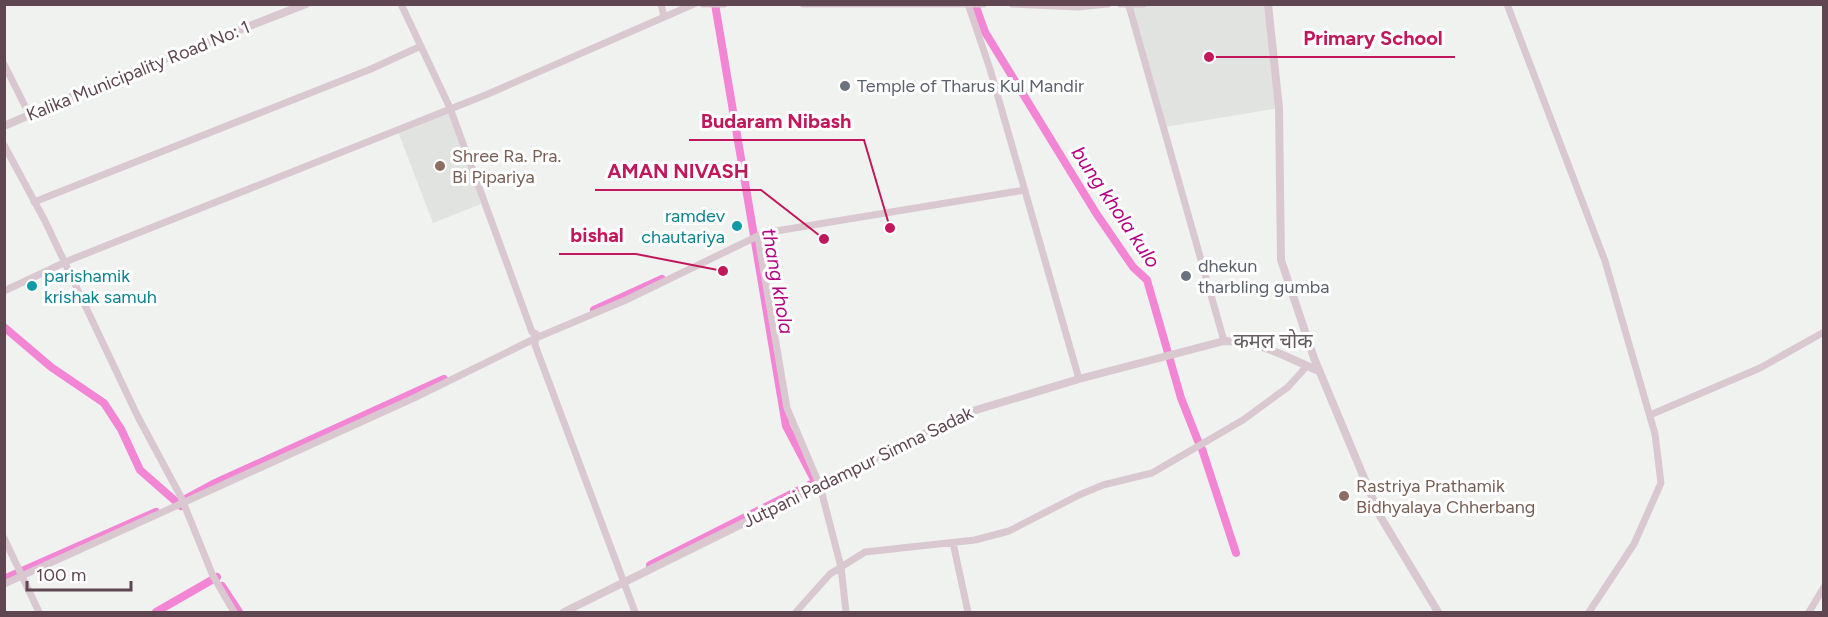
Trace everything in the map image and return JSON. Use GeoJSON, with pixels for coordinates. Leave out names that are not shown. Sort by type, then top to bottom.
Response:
{"type":"FeatureCollection","features":[{"type":"Feature","properties":{"kind":"street","name":"Kalika Municipality Road No: 1"},"geometry":{"type":"LineString","coordinates":[[4,126],[28,114],[306,4]]}},
{"type":"Feature","properties":{"kind":"street"},"geometry":{"type":"LineString","coordinates":[[400,4],[450,108],[519,299],[536,337],[535,345],[635,612]]}},
{"type":"Feature","properties":{"kind":"street"},"geometry":{"type":"LineString","coordinates":[[661,4],[664,17]]}},
{"type":"Feature","properties":{"kind":"street"},"geometry":{"type":"LineString","coordinates":[[4,291],[64,262],[450,108],[694,4]]}},
{"type":"Feature","properties":{"kind":"street"},"geometry":{"type":"LineString","coordinates":[[803,4],[981,5]]}},
{"type":"Feature","properties":{"kind":"street"},"geometry":{"type":"LineString","coordinates":[[1012,4],[1078,7],[1108,4]]}},
{"type":"Feature","properties":{"kind":"street"},"geometry":{"type":"LineString","coordinates":[[1121,4],[1129,6],[1143,4]]}},
{"type":"Feature","properties":{"kind":"street"},"geometry":{"type":"LineString","coordinates":[[1268,4],[1279,108],[1281,260],[1319,371],[1380,516],[1438,612]]}},
{"type":"Feature","properties":{"kind":"street"},"geometry":{"type":"LineString","coordinates":[[1507,4],[1605,261],[1655,434],[1661,483],[1634,544],[1589,612]]}},
{"type":"Feature","properties":{"kind":"street"},"geometry":{"type":"LineString","coordinates":[[705,5],[722,5]]}},
{"type":"Feature","properties":{"kind":"street"},"geometry":{"type":"LineString","coordinates":[[968,5],[1025,190],[1079,379]]}},
{"type":"Feature","properties":{"kind":"street"},"geometry":{"type":"LineString","coordinates":[[1129,6],[1224,341]]}},
{"type":"Feature","properties":{"kind":"street"},"geometry":{"type":"LineString","coordinates":[[34,202],[371,69],[421,46]]}},
{"type":"Feature","properties":{"kind":"street"},"geometry":{"type":"LineString","coordinates":[[4,64],[28,114]]}},
{"type":"Feature","properties":{"kind":"street"},"geometry":{"type":"LineString","coordinates":[[4,145],[182,501],[213,576],[234,612]]}},
{"type":"Feature","properties":{"kind":"street"},"geometry":{"type":"LineString","coordinates":[[4,584],[511,353],[536,337],[626,300],[758,237],[779,230],[1025,190]]}},
{"type":"Feature","properties":{"kind":"street"},"geometry":{"type":"LineString","coordinates":[[758,237],[787,408],[820,486],[841,567],[846,612]]}},
{"type":"Feature","properties":{"kind":"street"},"geometry":{"type":"LineString","coordinates":[[1650,415],[1760,368],[1824,332]]}},
{"type":"Feature","properties":{"kind":"street","name":"Jutpani Padampur Simna Sadak"},"geometry":{"type":"LineString","coordinates":[[564,612],[622,578],[820,486],[966,413],[1079,379],[1224,341],[1247,341],[1273,349],[1319,371]]}},
{"type":"Feature","properties":{"kind":"street"},"geometry":{"type":"LineString","coordinates":[[796,612],[830,574],[865,552],[953,543],[1009,531],[1103,485],[1152,473],[1243,420],[1288,387],[1307,366]]}},
{"type":"Feature","properties":{"kind":"street"},"geometry":{"type":"LineString","coordinates":[[4,538],[39,612]]}},
{"type":"Feature","properties":{"kind":"street"},"geometry":{"type":"LineString","coordinates":[[953,543],[968,612]]}},
{"type":"Feature","properties":{"kind":"street"},"geometry":{"type":"LineString","coordinates":[[1809,612],[1824,587]]}},
{"type":"Feature","properties":{"kind":"shaded area"},"geometry":{"type":"Polygon","coordinates":[[[1143,4],[1268,5],[1279,108],[1165,127],[1129,6],[1143,4]]]}},
{"type":"Feature","properties":{"kind":"shaded area","name":"Shree Ra. Pra. Bi Pipariya"},"geometry":{"type":"Polygon","coordinates":[[[450,108],[481,204],[433,223],[397,129],[450,108]]]}},
{"type":"Feature","properties":{"kind":"waterway","name":"thang khola"},"geometry":{"type":"LineString","coordinates":[[715,4],[786,426],[817,485]]}},
{"type":"Feature","properties":{"kind":"waterway","name":"bung khola kulo"},"geometry":{"type":"LineString","coordinates":[[975,4],[985,32],[1096,213],[1133,267],[1147,280],[1181,398],[1198,441]]}},
{"type":"Feature","properties":{"kind":"waterway"},"geometry":{"type":"LineString","coordinates":[[594,310],[662,279]]}},
{"type":"Feature","properties":{"kind":"waterway"},"geometry":{"type":"LineString","coordinates":[[4,327],[51,367],[104,403],[121,429],[140,470],[181,506]]}},
{"type":"Feature","properties":{"kind":"waterway"},"geometry":{"type":"LineString","coordinates":[[178,503],[213,484],[444,379]]}},
{"type":"Feature","properties":{"kind":"waterway","name":"bung khola kulo"},"geometry":{"type":"LineString","coordinates":[[1202,449],[1236,553]]}},
{"type":"Feature","properties":{"kind":"waterway"},"geometry":{"type":"LineString","coordinates":[[650,565],[815,482]]}},
{"type":"Feature","properties":{"kind":"waterway"},"geometry":{"type":"LineString","coordinates":[[4,579],[156,512]]}},
{"type":"Feature","properties":{"kind":"waterway"},"geometry":{"type":"LineString","coordinates":[[156,612],[217,577]]}},
{"type":"Feature","properties":{"kind":"waterway"},"geometry":{"type":"LineString","coordinates":[[222,586],[239,612]]}},
{"type":"Feature","properties":{"kind":"place","name":"Primary School"},"geometry":{"type":"Point","coordinates":[1209,57]}},
{"type":"Feature","properties":{"kind":"place","name":"Temple of Tharus Kul Mandir"},"geometry":{"type":"Point","coordinates":[845,86]}},
{"type":"Feature","properties":{"kind":"place","name":"Shree Ra. Pra. Bi Pipariya"},"geometry":{"type":"Point","coordinates":[440,166]}},
{"type":"Feature","properties":{"kind":"place","name":"ramdev chautariya"},"geometry":{"type":"Point","coordinates":[737,226]}},
{"type":"Feature","properties":{"kind":"place","name":"Budaram Nibash"},"geometry":{"type":"Point","coordinates":[890,228]}},
{"type":"Feature","properties":{"kind":"place","name":"AMAN NIVASH"},"geometry":{"type":"Point","coordinates":[824,239]}},
{"type":"Feature","properties":{"kind":"place","name":"bishal"},"geometry":{"type":"Point","coordinates":[723,271]}},
{"type":"Feature","properties":{"kind":"place","name":"dhekun tharbling gumba"},"geometry":{"type":"Point","coordinates":[1186,276]}},
{"type":"Feature","properties":{"kind":"place","name":"parishamik krishak samuh"},"geometry":{"type":"Point","coordinates":[32,286]}},
{"type":"Feature","properties":{"kind":"place","name":"Rastriya Prathamik Bidhyalaya Chherbang"},"geometry":{"type":"Point","coordinates":[1344,496]}},
{"type":"Feature","properties":{"kind":"district","name":"कमल चोक"},"geometry":{"type":"Point","coordinates":[1273,341]}}]}
